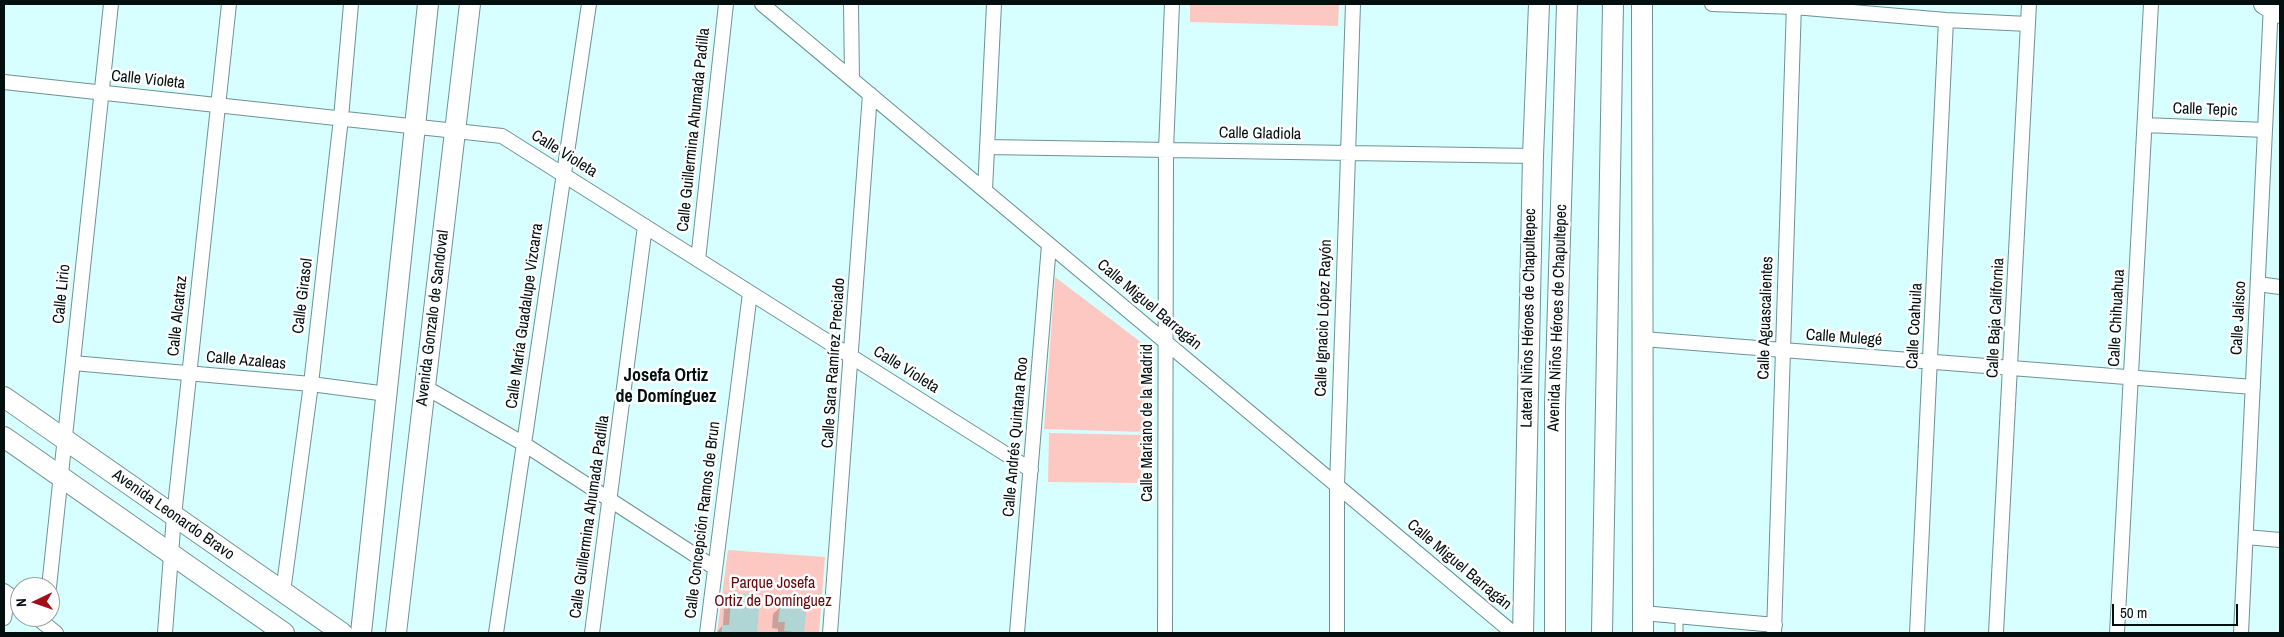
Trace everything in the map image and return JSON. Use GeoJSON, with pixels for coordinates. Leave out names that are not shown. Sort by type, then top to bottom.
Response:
{"type":"FeatureCollection","features":[{"type":"Feature","properties":{"kind":"main road"},"geometry":{"type":"LineString","coordinates":[[361,633],[428,4]]}},
{"type":"Feature","properties":{"kind":"main road","name":"Avenida Gonzalo de Sandoval"},"geometry":{"type":"LineString","coordinates":[[396,633],[470,4]]}},
{"type":"Feature","properties":{"kind":"main road","name":"Lateral Niños Héroes de Chapultepec"},"geometry":{"type":"LineString","coordinates":[[1522,633],[1533,156],[1539,4]]}},
{"type":"Feature","properties":{"kind":"main road","name":"Avenida Niños Héroes de Chapultepec"},"geometry":{"type":"LineString","coordinates":[[1555,633],[1555,405],[1567,4]]}},
{"type":"Feature","properties":{"kind":"main road"},"geometry":{"type":"LineString","coordinates":[[1602,633],[1613,4]]}},
{"type":"Feature","properties":{"kind":"main road"},"geometry":{"type":"LineString","coordinates":[[1611,68],[1642,4]]}},
{"type":"Feature","properties":{"kind":"main road"},"geometry":{"type":"LineString","coordinates":[[1642,4],[1643,633]]}},
{"type":"Feature","properties":{"kind":"main road","name":"Avenida Leonardo Bravo"},"geometry":{"type":"LineString","coordinates":[[4,397],[342,633]]}},
{"type":"Feature","properties":{"kind":"main road","name":"Avenida Leonardo Bravo"},"geometry":{"type":"LineString","coordinates":[[4,437],[282,633]]}},
{"type":"Feature","properties":{"kind":"street","name":"Calle Lirio"},"geometry":{"type":"LineString","coordinates":[[50,577],[111,4]]}},
{"type":"Feature","properties":{"kind":"street","name":"Calle Alcatraz"},"geometry":{"type":"LineString","coordinates":[[165,633],[174,516],[229,4]]}},
{"type":"Feature","properties":{"kind":"street","name":"Calle Girasol"},"geometry":{"type":"LineString","coordinates":[[283,592],[311,384],[341,118],[351,4]]}},
{"type":"Feature","properties":{"kind":"street","name":"Calle María Guadalupe Vizcarra"},"geometry":{"type":"LineString","coordinates":[[496,633],[588,4]]}},
{"type":"Feature","properties":{"kind":"street","name":"Calle Guillermina Ahumada Padilla"},"geometry":{"type":"LineString","coordinates":[[698,260],[726,4]]}},
{"type":"Feature","properties":{"kind":"street","name":"Calle Miguel Barragán"},"geometry":{"type":"LineString","coordinates":[[762,4],[1513,633]]}},
{"type":"Feature","properties":{"kind":"street"},"geometry":{"type":"LineString","coordinates":[[851,4],[852,79]]}},
{"type":"Feature","properties":{"kind":"street"},"geometry":{"type":"LineString","coordinates":[[985,190],[994,4]]}},
{"type":"Feature","properties":{"kind":"street","name":"Calle Mariano de la Madrid"},"geometry":{"type":"LineString","coordinates":[[1165,633],[1166,150],[1172,4]]}},
{"type":"Feature","properties":{"kind":"street","name":"Calle Ignacio López Rayón"},"geometry":{"type":"LineString","coordinates":[[1338,633],[1337,486],[1353,4]]}},
{"type":"Feature","properties":{"kind":"street"},"geometry":{"type":"LineString","coordinates":[[1712,4],[1794,5],[1946,20],[2028,24]]}},
{"type":"Feature","properties":{"kind":"street","name":"Calle Baja California"},"geometry":{"type":"LineString","coordinates":[[1996,633],[2029,4]]}},
{"type":"Feature","properties":{"kind":"street","name":"Calle Chihuahua"},"geometry":{"type":"LineString","coordinates":[[2117,633],[2151,4]]}},
{"type":"Feature","properties":{"kind":"street","name":"Calle Aguascalientes"},"geometry":{"type":"LineString","coordinates":[[1774,629],[1794,5]]}},
{"type":"Feature","properties":{"kind":"street","name":"Calle Jalisco"},"geometry":{"type":"LineString","coordinates":[[2241,633],[2271,7]]}},
{"type":"Feature","properties":{"kind":"street","name":"Calle Coahuila"},"geometry":{"type":"LineString","coordinates":[[1917,633],[1946,20]]}},
{"type":"Feature","properties":{"kind":"street","name":"Calle Violeta"},"geometry":{"type":"LineString","coordinates":[[4,82],[502,136],[1031,470]]}},
{"type":"Feature","properties":{"kind":"street","name":"Calle Sara Ramírez Preciado"},"geometry":{"type":"LineString","coordinates":[[830,633],[852,357],[870,94]]}},
{"type":"Feature","properties":{"kind":"street","name":"Calle Tepic"},"geometry":{"type":"LineString","coordinates":[[2145,125],[2265,130]]}},
{"type":"Feature","properties":{"kind":"street","name":"Calle Gladiola"},"geometry":{"type":"LineString","coordinates":[[987,147],[1533,156]]}},
{"type":"Feature","properties":{"kind":"street","name":"Calle Guillermina Ahumada Padilla"},"geometry":{"type":"LineString","coordinates":[[592,633],[646,226]]}},
{"type":"Feature","properties":{"kind":"street","name":"Calle Andrés Quintana Roo"},"geometry":{"type":"LineString","coordinates":[[1018,633],[1049,244]]}},
{"type":"Feature","properties":{"kind":"street"},"geometry":{"type":"LineString","coordinates":[[2258,284],[2280,287]]}},
{"type":"Feature","properties":{"kind":"street","name":"Calle Concepción Ramos de Brun"},"geometry":{"type":"LineString","coordinates":[[707,633],[750,292]]}},
{"type":"Feature","properties":{"kind":"street","name":"Calle Mulegé"},"geometry":{"type":"LineString","coordinates":[[1643,339],[2253,387]]}},
{"type":"Feature","properties":{"kind":"street","name":"Calle Azaleas"},"geometry":{"type":"LineString","coordinates":[[73,362],[311,384],[386,394]]}},
{"type":"Feature","properties":{"kind":"street"},"geometry":{"type":"LineString","coordinates":[[425,387],[524,444],[715,568]]}},
{"type":"Feature","properties":{"kind":"street"},"geometry":{"type":"LineString","coordinates":[[2246,537],[2280,540]]}},
{"type":"Feature","properties":{"kind":"street"},"geometry":{"type":"LineString","coordinates":[[4,618],[6,593]]}},
{"type":"Feature","properties":{"kind":"street"},"geometry":{"type":"LineString","coordinates":[[1643,613],[1774,629]]}},
{"type":"Feature","properties":{"kind":"lane"},"geometry":{"type":"LineString","coordinates":[[1679,616],[1679,633]]}},
{"type":"Feature","properties":{"kind":"green space"},"geometry":{"type":"Polygon","coordinates":[[[1190,4],[1339,4],[1338,26],[1190,22],[1190,4]]]}},
{"type":"Feature","properties":{"kind":"green space"},"geometry":{"type":"Polygon","coordinates":[[[1055,277],[1146,346],[1145,432],[1044,429],[1055,277]]]}},
{"type":"Feature","properties":{"kind":"green space"},"geometry":{"type":"Polygon","coordinates":[[[1049,433],[1142,435],[1141,483],[1048,482],[1049,433]]]}},
{"type":"Feature","properties":{"kind":"green space","name":"Parque Josefa Ortiz de Domínguez"},"geometry":{"type":"Polygon","coordinates":[[[728,550],[825,557],[819,633],[717,633],[728,550]]]}},
{"type":"Feature","properties":{"kind":"building"},"geometry":{"type":"Polygon","coordinates":[[[725,593],[760,595],[757,633],[722,633],[722,625],[729,625],[731,602],[724,601],[725,593]]]}},
{"type":"Feature","properties":{"kind":"building"},"geometry":{"type":"Polygon","coordinates":[[[786,600],[807,602],[804,633],[784,631],[785,622],[778,622],[780,606],[786,607],[786,600]]]}},
{"type":"Feature","properties":{"kind":"district","name":"Josefa Ortiz de Domínguez"},"geometry":{"type":"Point","coordinates":[666,386]}}]}
